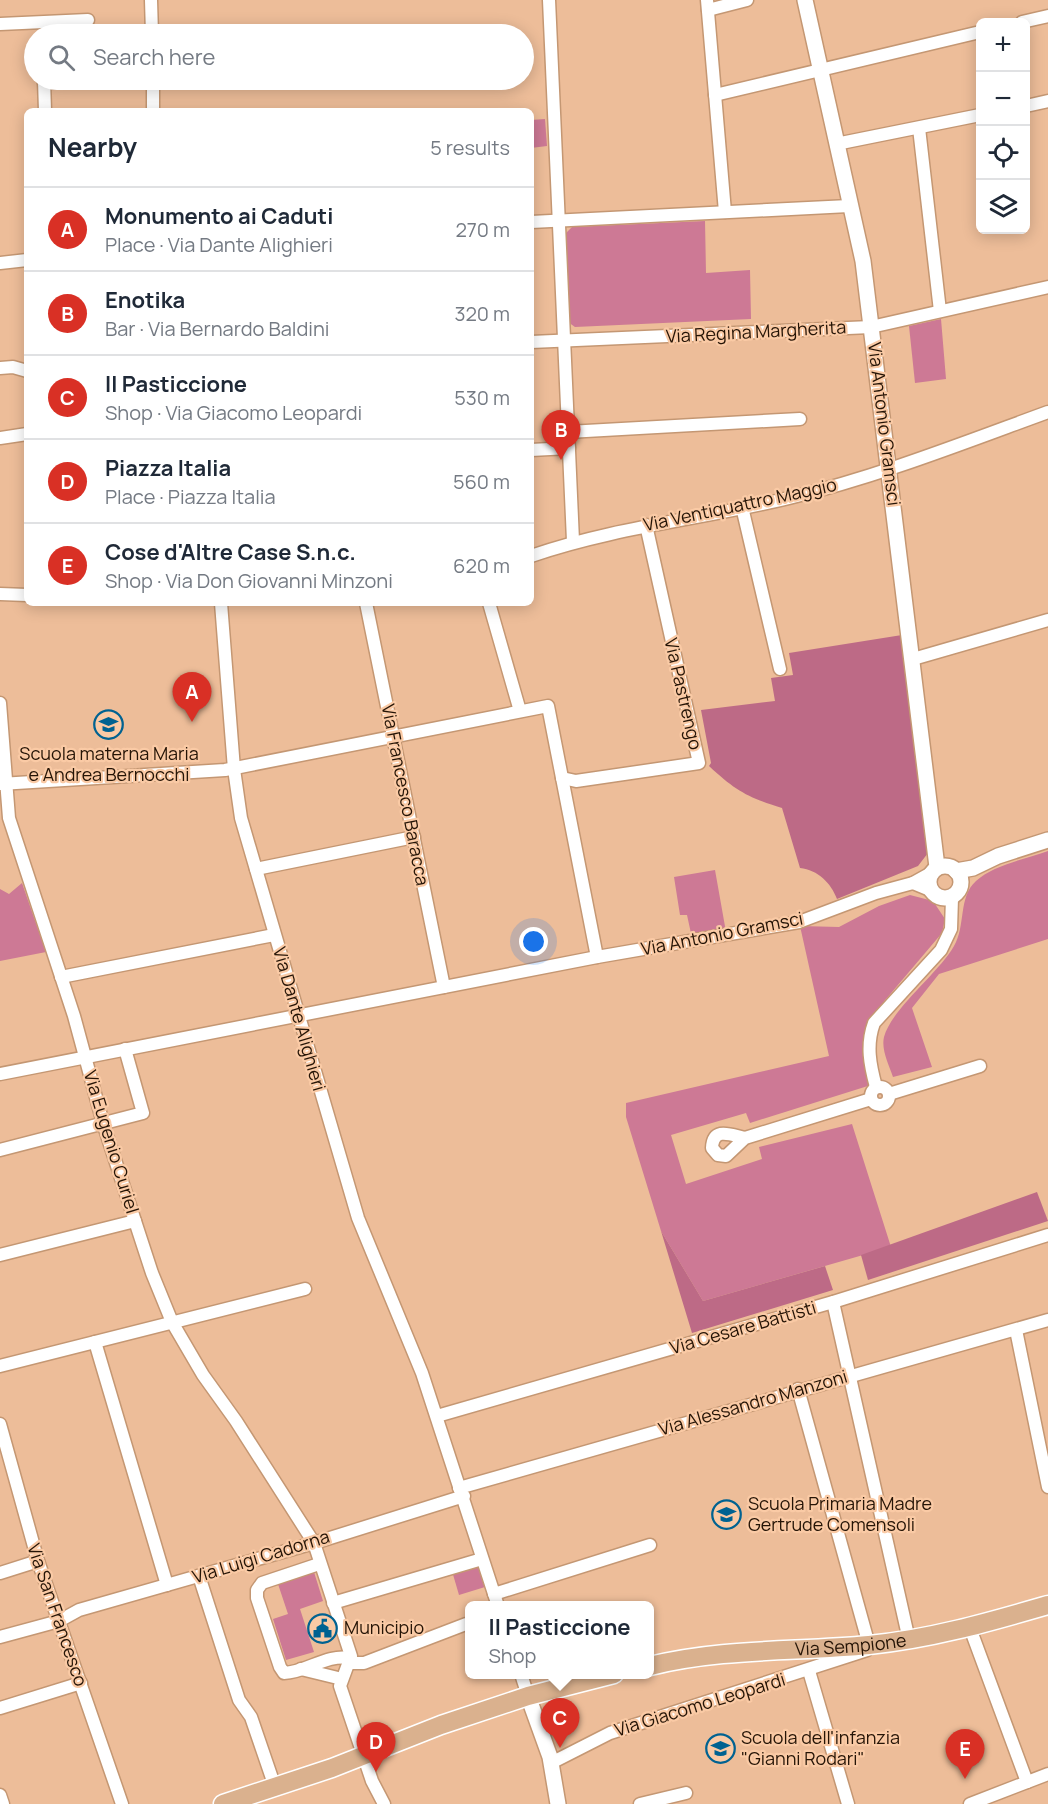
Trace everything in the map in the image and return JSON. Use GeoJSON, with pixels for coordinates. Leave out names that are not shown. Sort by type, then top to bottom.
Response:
{"type":"FeatureCollection","features":[{"type":"Feature","properties":{"kind":"main road","name":"Via Sempione"},"geometry":{"type":"LineString","coordinates":[[654,1665],[691,1656],[909,1640],[970,1628],[1048,1605]]}},
{"type":"Feature","properties":{"kind":"main road"},"geometry":{"type":"LineString","coordinates":[[228,1803],[332,1768],[363,1754],[528,1696],[594,1679]]}},
{"type":"Feature","properties":{"kind":"street"},"geometry":{"type":"LineString","coordinates":[[151,0],[152,24]]}},
{"type":"Feature","properties":{"kind":"street"},"geometry":{"type":"LineString","coordinates":[[549,0],[573,541]]}},
{"type":"Feature","properties":{"kind":"street"},"geometry":{"type":"LineString","coordinates":[[725,212],[707,5],[747,0]]}},
{"type":"Feature","properties":{"kind":"street","name":"Via Antonio Gramsci"},"geometry":{"type":"LineString","coordinates":[[806,0],[849,206],[863,261],[913,659],[945,869],[959,892],[948,898]]}},
{"type":"Feature","properties":{"kind":"street"},"geometry":{"type":"LineString","coordinates":[[1030,20],[1048,16]]}},
{"type":"Feature","properties":{"kind":"street"},"geometry":{"type":"LineString","coordinates":[[65,24],[88,20]]}},
{"type":"Feature","properties":{"kind":"street"},"geometry":{"type":"LineString","coordinates":[[0,24],[24,26]]}},
{"type":"Feature","properties":{"kind":"street"},"geometry":{"type":"LineString","coordinates":[[715,95],[976,33]]}},
{"type":"Feature","properties":{"kind":"street"},"geometry":{"type":"LineString","coordinates":[[44,90],[45,108]]}},
{"type":"Feature","properties":{"kind":"street"},"geometry":{"type":"LineString","coordinates":[[153,90],[153,108]]}},
{"type":"Feature","properties":{"kind":"street"},"geometry":{"type":"LineString","coordinates":[[1030,105],[1048,101]]}},
{"type":"Feature","properties":{"kind":"street"},"geometry":{"type":"LineString","coordinates":[[836,144],[976,116]]}},
{"type":"Feature","properties":{"kind":"street"},"geometry":{"type":"LineString","coordinates":[[919,128],[940,311]]}},
{"type":"Feature","properties":{"kind":"street"},"geometry":{"type":"LineString","coordinates":[[534,222],[849,206]]}},
{"type":"Feature","properties":{"kind":"street"},"geometry":{"type":"LineString","coordinates":[[0,263],[24,260]]}},
{"type":"Feature","properties":{"kind":"street","name":"Via Regina Margherita"},"geometry":{"type":"LineString","coordinates":[[534,342],[871,327],[1048,287]]}},
{"type":"Feature","properties":{"kind":"street"},"geometry":{"type":"LineString","coordinates":[[0,368],[14,367],[24,370]]}},
{"type":"Feature","properties":{"kind":"street","name":"Via Ventiquattro Maggio"},"geometry":{"type":"LineString","coordinates":[[534,555],[573,541],[789,498],[890,470],[1048,412]]}},
{"type":"Feature","properties":{"kind":"street"},"geometry":{"type":"LineString","coordinates":[[568,432],[800,418]]}},
{"type":"Feature","properties":{"kind":"street"},"geometry":{"type":"LineString","coordinates":[[0,438],[24,434]]}},
{"type":"Feature","properties":{"kind":"street"},"geometry":{"type":"LineString","coordinates":[[534,450],[569,448]]}},
{"type":"Feature","properties":{"kind":"street"},"geometry":{"type":"LineString","coordinates":[[742,507],[780,669]]}},
{"type":"Feature","properties":{"kind":"street","name":"Via Pastrengo"},"geometry":{"type":"LineString","coordinates":[[562,778],[576,781],[699,763],[646,525]]}},
{"type":"Feature","properties":{"kind":"street"},"geometry":{"type":"LineString","coordinates":[[0,594],[24,595]]}},
{"type":"Feature","properties":{"kind":"street","name":"Via Dante Alighieri"},"geometry":{"type":"LineString","coordinates":[[221,606],[234,769],[241,819],[358,1218],[422,1373],[496,1600]]}},
{"type":"Feature","properties":{"kind":"street","name":"Via Francesco Baracca"},"geometry":{"type":"LineString","coordinates":[[367,606],[444,987]]}},
{"type":"Feature","properties":{"kind":"street"},"geometry":{"type":"LineString","coordinates":[[490,606],[520,711]]}},
{"type":"Feature","properties":{"kind":"street"},"geometry":{"type":"LineString","coordinates":[[913,659],[1048,620]]}},
{"type":"Feature","properties":{"kind":"street","name":"Via Eugenio Curiel"},"geometry":{"type":"LineString","coordinates":[[0,703],[2,783],[9,818],[61,977],[103,1123],[135,1221],[172,1322],[203,1375],[273,1477],[314,1543],[349,1660]]}},
{"type":"Feature","properties":{"kind":"street"},"geometry":{"type":"LineString","coordinates":[[2,783],[234,769],[548,706],[597,957]]}},
{"type":"Feature","properties":{"kind":"street"},"geometry":{"type":"LineString","coordinates":[[256,869],[414,837]]}},
{"type":"Feature","properties":{"kind":"street","name":"Via Antonio Gramsci"},"geometry":{"type":"LineString","coordinates":[[297,1014],[597,957],[799,922],[876,893],[913,883],[945,869],[973,868],[998,856],[1048,840]]}},
{"type":"Feature","properties":{"kind":"street","name":"Via Antonio Gramsci"},"geometry":{"type":"LineString","coordinates":[[930,890],[928,881],[945,869]]}},
{"type":"Feature","properties":{"kind":"street"},"geometry":{"type":"LineString","coordinates":[[913,883],[930,890],[935,897],[948,898],[952,913],[951,929],[941,950],[874,1023],[868,1058],[876,1104],[882,1105],[888,1100],[889,1094],[980,1066]]}},
{"type":"Feature","properties":{"kind":"street"},"geometry":{"type":"LineString","coordinates":[[61,977],[274,935]]}},
{"type":"Feature","properties":{"kind":"street"},"geometry":{"type":"LineString","coordinates":[[0,1074],[297,1014]]}},
{"type":"Feature","properties":{"kind":"street"},"geometry":{"type":"LineString","coordinates":[[0,1150],[143,1113],[124,1049]]}},
{"type":"Feature","properties":{"kind":"street"},"geometry":{"type":"LineString","coordinates":[[745,1138],[874,1093]]}},
{"type":"Feature","properties":{"kind":"street"},"geometry":{"type":"LineString","coordinates":[[0,1255],[135,1221]]}},
{"type":"Feature","properties":{"kind":"street","name":"Via Cesare Battisti"},"geometry":{"type":"LineString","coordinates":[[438,1419],[833,1302],[1048,1235]]}},
{"type":"Feature","properties":{"kind":"street"},"geometry":{"type":"LineString","coordinates":[[0,1366],[305,1289]]}},
{"type":"Feature","properties":{"kind":"street"},"geometry":{"type":"LineString","coordinates":[[833,1302],[909,1640]]}},
{"type":"Feature","properties":{"kind":"street","name":"Via Alessandro Manzoni"},"geometry":{"type":"LineString","coordinates":[[462,1492],[798,1389],[1048,1320]]}},
{"type":"Feature","properties":{"kind":"street"},"geometry":{"type":"LineString","coordinates":[[1016,1330],[1044,1448],[1048,1487]]}},
{"type":"Feature","properties":{"kind":"street"},"geometry":{"type":"LineString","coordinates":[[95,1342],[167,1585]]}},
{"type":"Feature","properties":{"kind":"street"},"geometry":{"type":"LineString","coordinates":[[798,1389],[877,1644]]}},
{"type":"Feature","properties":{"kind":"street","name":"Via San Francesco"},"geometry":{"type":"LineString","coordinates":[[0,1424],[3,1451],[38,1561],[122,1804]]}},
{"type":"Feature","properties":{"kind":"street","name":"Via Luigi Cadorna"},"geometry":{"type":"LineString","coordinates":[[0,1637],[59,1621],[79,1610],[314,1543],[462,1492]]}},
{"type":"Feature","properties":{"kind":"street"},"geometry":{"type":"LineString","coordinates":[[496,1600],[650,1545]]}},
{"type":"Feature","properties":{"kind":"street"},"geometry":{"type":"LineString","coordinates":[[333,1604],[482,1559]]}},
{"type":"Feature","properties":{"kind":"street"},"geometry":{"type":"LineString","coordinates":[[0,1573],[38,1561]]}},
{"type":"Feature","properties":{"kind":"street"},"geometry":{"type":"LineString","coordinates":[[319,1564],[262,1583],[257,1594],[282,1671],[288,1673],[302,1669],[327,1658],[364,1663],[465,1624]]}},
{"type":"Feature","properties":{"kind":"street"},"geometry":{"type":"LineString","coordinates":[[200,1576],[239,1700],[251,1717],[275,1787]]}},
{"type":"Feature","properties":{"kind":"street"},"geometry":{"type":"LineString","coordinates":[[970,1628],[1027,1782]]}},
{"type":"Feature","properties":{"kind":"street","name":"Via Giacomo Leopardi"},"geometry":{"type":"LineString","coordinates":[[551,1762],[610,1733],[809,1671],[877,1644]]}},
{"type":"Feature","properties":{"kind":"street"},"geometry":{"type":"LineString","coordinates":[[349,1660],[340,1686],[363,1754],[384,1804]]}},
{"type":"Feature","properties":{"kind":"street"},"geometry":{"type":"LineString","coordinates":[[302,1669],[342,1679]]}},
{"type":"Feature","properties":{"kind":"street"},"geometry":{"type":"LineString","coordinates":[[809,1671],[848,1804]]}},
{"type":"Feature","properties":{"kind":"street"},"geometry":{"type":"LineString","coordinates":[[523,1679],[551,1762],[558,1804]]}},
{"type":"Feature","properties":{"kind":"street"},"geometry":{"type":"LineString","coordinates":[[0,1708],[81,1683]]}},
{"type":"Feature","properties":{"kind":"street"},"geometry":{"type":"LineString","coordinates":[[970,1804],[1048,1774]]}},
{"type":"Feature","properties":{"kind":"street"},"geometry":{"type":"LineString","coordinates":[[640,1804],[686,1793]]}},
{"type":"Feature","properties":{"kind":"street"},"geometry":{"type":"LineString","coordinates":[[0,1795],[3,1804]]}},
{"type":"Feature","properties":{"kind":"shaded area"},"geometry":{"type":"Polygon","coordinates":[[[545,119],[547,146],[534,148],[534,120],[545,119]]]}},
{"type":"Feature","properties":{"kind":"shaded area"},"geometry":{"type":"Polygon","coordinates":[[[705,221],[706,273],[750,270],[751,319],[575,327],[568,322],[565,234],[572,227],[705,221]]]}},
{"type":"Feature","properties":{"kind":"shaded area"},"geometry":{"type":"Polygon","coordinates":[[[941,319],[946,379],[915,383],[909,326],[941,319]]]}},
{"type":"Feature","properties":{"kind":"shaded area"},"geometry":{"type":"Polygon","coordinates":[[[902,635],[928,853],[918,866],[837,899],[823,878],[813,871],[800,868],[782,808],[742,792],[709,766],[711,763],[701,710],[775,701],[771,678],[793,675],[789,653],[902,635]]]}},
{"type":"Feature","properties":{"kind":"shaded area"},"geometry":{"type":"Polygon","coordinates":[[[1048,851],[1048,939],[939,974],[912,1008],[932,1067],[893,1077],[884,1052],[884,1037],[896,1014],[947,957],[954,946],[970,888],[983,875],[991,871],[1048,851]]]}},
{"type":"Feature","properties":{"kind":"shaded area"},"geometry":{"type":"Polygon","coordinates":[[[715,870],[726,932],[692,938],[687,915],[680,915],[674,877],[715,870]]]}},
{"type":"Feature","properties":{"kind":"shaded area"},"geometry":{"type":"Polygon","coordinates":[[[22,883],[46,952],[0,961],[0,889],[9,894],[22,883]]]}},
{"type":"Feature","properties":{"kind":"shaded area"},"geometry":{"type":"Polygon","coordinates":[[[910,895],[933,901],[945,919],[942,933],[870,1018],[864,1051],[871,1085],[750,1123],[746,1113],[671,1135],[686,1184],[762,1159],[759,1147],[852,1124],[891,1247],[703,1301],[661,1231],[626,1117],[626,1103],[829,1056],[800,926],[839,927],[879,906],[910,895]]]}},
{"type":"Feature","properties":{"kind":"shaded area"},"geometry":{"type":"Polygon","coordinates":[[[1037,1192],[1048,1221],[868,1280],[861,1255],[1037,1192]]]}},
{"type":"Feature","properties":{"kind":"shaded area"},"geometry":{"type":"Polygon","coordinates":[[[661,1231],[703,1301],[825,1266],[833,1290],[692,1333],[661,1231]]]}},
{"type":"Feature","properties":{"kind":"shaded area"},"geometry":{"type":"Polygon","coordinates":[[[477,1563],[485,1587],[459,1595],[452,1571],[477,1563]]]}},
{"type":"Feature","properties":{"kind":"shaded area"},"geometry":{"type":"Polygon","coordinates":[[[314,1572],[323,1601],[300,1609],[314,1652],[286,1660],[273,1619],[288,1614],[278,1584],[314,1572]]]}},
{"type":"Feature","properties":{"kind":"place","name":"Enotika"},"geometry":{"type":"Point","coordinates":[561,460]}},
{"type":"Feature","properties":{"kind":"place","name":"Monumento ai Caduti"},"geometry":{"type":"Point","coordinates":[192,722]}},
{"type":"Feature","properties":{"kind":"place","name":"Scuola materna Maria e Andrea Bernocchi"},"geometry":{"type":"Point","coordinates":[109,725]}},
{"type":"Feature","properties":{"kind":"place","name":"Scuola Primaria Madre Gertrude Comensoli"},"geometry":{"type":"Point","coordinates":[727,1514]}},
{"type":"Feature","properties":{"kind":"place","name":"Municipio"},"geometry":{"type":"Point","coordinates":[323,1628]}},
{"type":"Feature","properties":{"kind":"place","name":"Il Pasticcione"},"geometry":{"type":"Point","coordinates":[560,1748]}},
{"type":"Feature","properties":{"kind":"place","name":"Scuola dell'infanzia \"Gianni Rodari\""},"geometry":{"type":"Point","coordinates":[720,1748]}},
{"type":"Feature","properties":{"kind":"place","name":"Piazza Italia"},"geometry":{"type":"Point","coordinates":[376,1772]}},
{"type":"Feature","properties":{"kind":"place","name":"Cose d'Altre Case S.n.c."},"geometry":{"type":"Point","coordinates":[965,1779]}}]}
